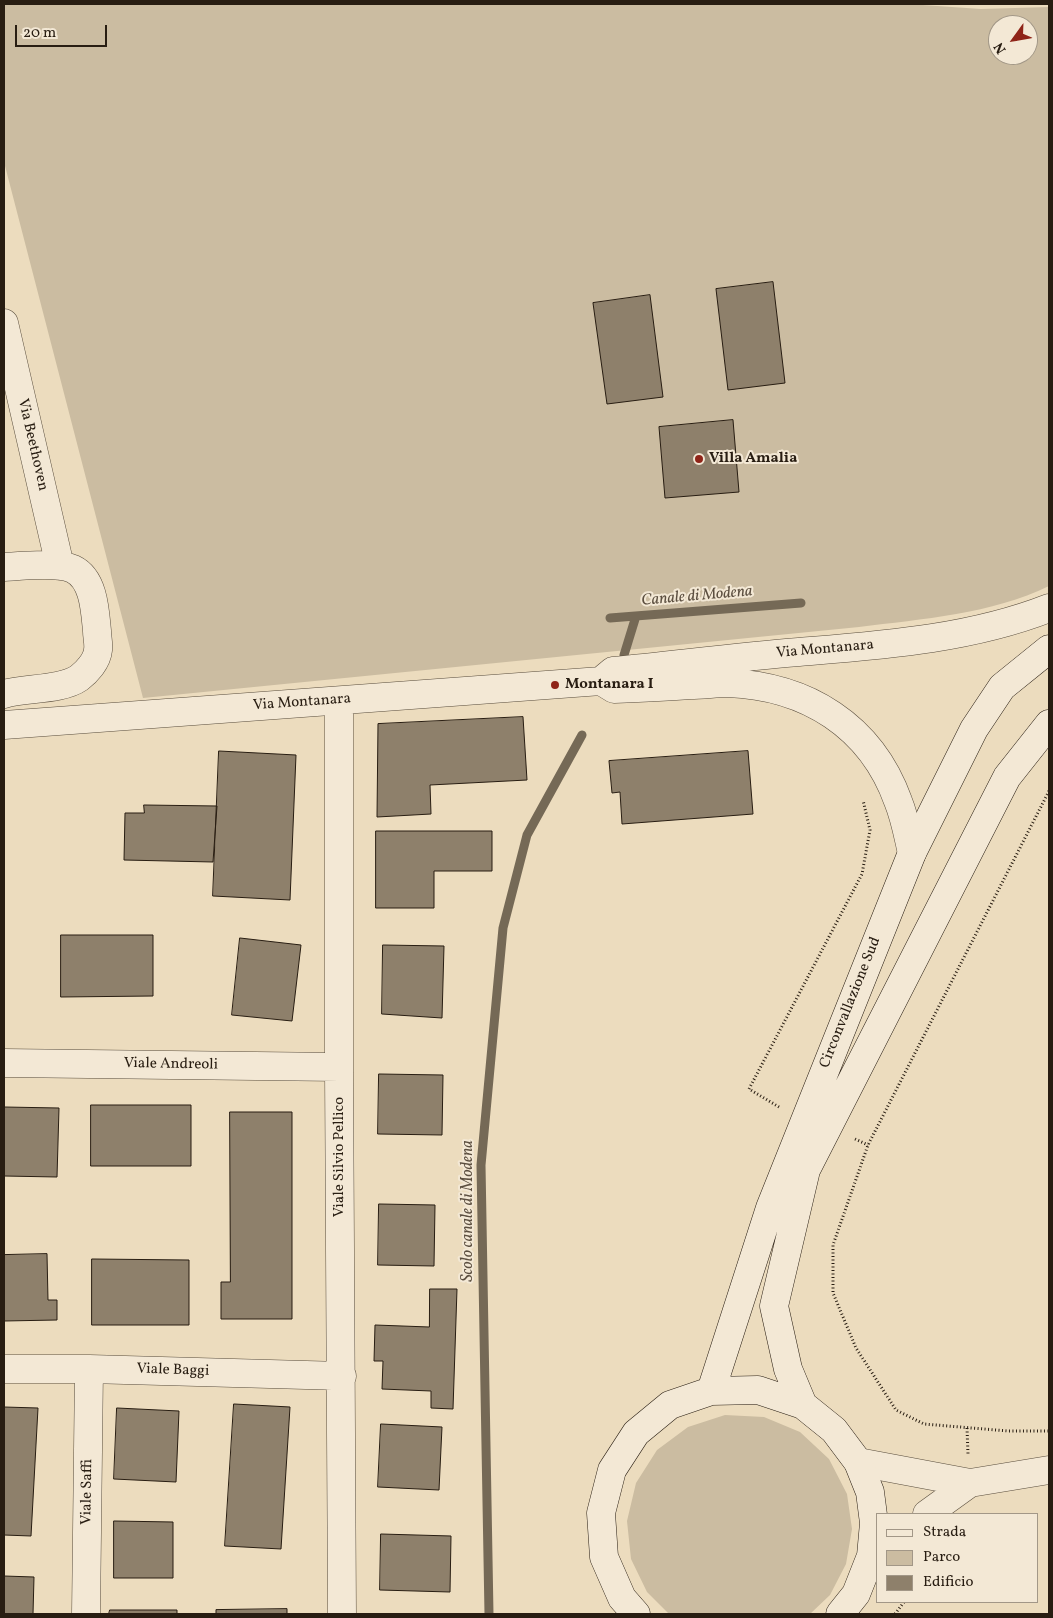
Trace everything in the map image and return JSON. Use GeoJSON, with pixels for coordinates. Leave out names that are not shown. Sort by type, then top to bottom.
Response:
{"type":"FeatureCollection","features":[{"type":"Feature","properties":{"kind":"street","name":"Via Beethoven"},"geometry":{"type":"LineString","coordinates":[[4,324],[60,566]]}},
{"type":"Feature","properties":{"kind":"street"},"geometry":{"type":"LineString","coordinates":[[4,566],[60,566],[74,570],[85,581],[95,607],[98,650],[94,662],[77,679],[66,684],[4,694]]}},
{"type":"Feature","properties":{"kind":"street","name":"Via Montanara"},"geometry":{"type":"LineString","coordinates":[[4,725],[601,681],[613,671],[877,646],[950,635],[1019,620],[1049,608]]}},
{"type":"Feature","properties":{"kind":"street","name":"Circonvallazione Sud"},"geometry":{"type":"LineString","coordinates":[[711,1391],[770,1208],[912,853],[974,729],[997,694],[1002,687],[1049,649]]}},
{"type":"Feature","properties":{"kind":"street","name":"Via Montanara"},"geometry":{"type":"LineString","coordinates":[[601,681],[614,689],[728,683],[764,687],[796,696],[822,707],[842,721],[856,735],[882,768],[898,800],[912,853]]}},
{"type":"Feature","properties":{"kind":"street","name":"Viale Silvio Pellico"},"geometry":{"type":"LineString","coordinates":[[340,700],[339,1067],[342,1614]]}},
{"type":"Feature","properties":{"kind":"street","name":"Circonvallazione Sud"},"geometry":{"type":"LineString","coordinates":[[803,1405],[788,1368],[774,1306],[806,1170],[1007,777],[1049,724]]}},
{"type":"Feature","properties":{"kind":"street","name":"Viale Andreoli"},"geometry":{"type":"LineString","coordinates":[[4,1063],[339,1067]]}},
{"type":"Feature","properties":{"kind":"street","name":"Viale Baggi"},"geometry":{"type":"LineString","coordinates":[[4,1368],[342,1376]]}},
{"type":"Feature","properties":{"kind":"street","name":"Viale Saffi"},"geometry":{"type":"LineString","coordinates":[[86,1614],[89,1369]]}},
{"type":"Feature","properties":{"kind":"street"},"geometry":{"type":"LineString","coordinates":[[636,1614],[622,1598],[604,1557],[601,1513],[612,1470],[636,1433],[670,1406],[711,1391],[758,1390],[803,1405],[834,1430],[858,1462],[870,1492],[874,1523],[874,1553],[856,1594],[840,1614]]}},
{"type":"Feature","properties":{"kind":"street"},"geometry":{"type":"LineString","coordinates":[[858,1462],[970,1483],[1049,1470]]}},
{"type":"Feature","properties":{"kind":"street"},"geometry":{"type":"LineString","coordinates":[[928,1513],[970,1483]]}},
{"type":"Feature","properties":{"kind":"path"},"geometry":{"type":"LineString","coordinates":[[1049,791],[868,1145],[833,1245],[833,1293],[856,1348],[896,1410],[924,1424],[1008,1431],[1049,1431]]}},
{"type":"Feature","properties":{"kind":"path"},"geometry":{"type":"LineString","coordinates":[[779,1107],[749,1089],[862,874],[870,830],[862,796]]}},
{"type":"Feature","properties":{"kind":"path"},"geometry":{"type":"LineString","coordinates":[[895,1614],[903,1603]]}},
{"type":"Feature","properties":{"kind":"green space"},"geometry":{"type":"Polygon","coordinates":[[[4,4],[908,4],[981,9],[1049,7],[1049,586],[1004,603],[980,609],[859,627],[143,698],[4,162],[4,4]]]}},
{"type":"Feature","properties":{"kind":"green space"},"geometry":{"type":"Polygon","coordinates":[[[725,1415],[764,1417],[800,1432],[829,1459],[847,1494],[852,1529],[846,1564],[830,1595],[810,1614],[669,1614],[647,1592],[631,1559],[627,1521],[636,1483],[657,1450],[688,1427],[725,1415]]]}},
{"type":"Feature","properties":{"kind":"building"},"geometry":{"type":"Polygon","coordinates":[[[773,282],[785,383],[728,390],[716,289],[773,282]]]}},
{"type":"Feature","properties":{"kind":"building"},"geometry":{"type":"Polygon","coordinates":[[[650,295],[663,397],[607,404],[593,303],[650,295]]]}},
{"type":"Feature","properties":{"kind":"building","name":"Villa Amalia"},"geometry":{"type":"Polygon","coordinates":[[[733,420],[739,492],[665,498],[659,427],[733,420]]]}},
{"type":"Feature","properties":{"kind":"building"},"geometry":{"type":"Polygon","coordinates":[[[523,717],[527,780],[430,785],[431,814],[377,817],[378,724],[523,717]]]}},
{"type":"Feature","properties":{"kind":"building"},"geometry":{"type":"Polygon","coordinates":[[[219,751],[296,755],[290,900],[213,896],[219,751]]]}},
{"type":"Feature","properties":{"kind":"building"},"geometry":{"type":"Polygon","coordinates":[[[748,751],[753,814],[622,824],[620,792],[612,793],[609,761],[748,751]]]}},
{"type":"Feature","properties":{"kind":"building"},"geometry":{"type":"Polygon","coordinates":[[[144,805],[217,806],[213,862],[124,860],[125,813],[144,813],[144,805]]]}},
{"type":"Feature","properties":{"kind":"building"},"geometry":{"type":"Polygon","coordinates":[[[376,831],[492,831],[492,871],[434,871],[434,908],[376,908],[376,831]]]}},
{"type":"Feature","properties":{"kind":"building"},"geometry":{"type":"Polygon","coordinates":[[[61,935],[153,935],[153,996],[61,997],[61,935]]]}},
{"type":"Feature","properties":{"kind":"building"},"geometry":{"type":"Polygon","coordinates":[[[240,938],[301,945],[292,1021],[232,1015],[240,938]]]}},
{"type":"Feature","properties":{"kind":"building"},"geometry":{"type":"Polygon","coordinates":[[[383,945],[444,946],[442,1018],[382,1014],[383,945]]]}},
{"type":"Feature","properties":{"kind":"building"},"geometry":{"type":"Polygon","coordinates":[[[379,1074],[443,1075],[442,1135],[378,1134],[379,1074]]]}},
{"type":"Feature","properties":{"kind":"building"},"geometry":{"type":"Polygon","coordinates":[[[91,1105],[191,1105],[191,1166],[91,1166],[91,1105]]]}},
{"type":"Feature","properties":{"kind":"building"},"geometry":{"type":"Polygon","coordinates":[[[4,1107],[59,1108],[57,1177],[4,1176],[4,1107]]]}},
{"type":"Feature","properties":{"kind":"building"},"geometry":{"type":"Polygon","coordinates":[[[230,1112],[292,1112],[292,1319],[221,1319],[221,1282],[230,1282],[230,1112]]]}},
{"type":"Feature","properties":{"kind":"building"},"geometry":{"type":"Polygon","coordinates":[[[379,1204],[435,1205],[434,1266],[378,1265],[379,1204]]]}},
{"type":"Feature","properties":{"kind":"building"},"geometry":{"type":"Polygon","coordinates":[[[47,1254],[48,1300],[57,1300],[57,1320],[4,1321],[4,1255],[47,1254]]]}},
{"type":"Feature","properties":{"kind":"building"},"geometry":{"type":"Polygon","coordinates":[[[92,1259],[189,1260],[189,1325],[92,1325],[92,1259]]]}},
{"type":"Feature","properties":{"kind":"building"},"geometry":{"type":"Polygon","coordinates":[[[430,1289],[457,1289],[453,1409],[431,1408],[431,1391],[382,1389],[383,1361],[374,1361],[375,1325],[429,1327],[430,1289]]]}},
{"type":"Feature","properties":{"kind":"building"},"geometry":{"type":"Polygon","coordinates":[[[234,1404],[290,1407],[281,1549],[225,1546],[234,1404]]]}},
{"type":"Feature","properties":{"kind":"building"},"geometry":{"type":"Polygon","coordinates":[[[4,1407],[38,1408],[31,1536],[4,1535],[4,1407]]]}},
{"type":"Feature","properties":{"kind":"building"},"geometry":{"type":"Polygon","coordinates":[[[117,1408],[179,1411],[176,1482],[114,1479],[117,1408]]]}},
{"type":"Feature","properties":{"kind":"building"},"geometry":{"type":"Polygon","coordinates":[[[381,1424],[442,1427],[439,1490],[378,1487],[381,1424]]]}},
{"type":"Feature","properties":{"kind":"building"},"geometry":{"type":"Polygon","coordinates":[[[114,1521],[173,1522],[173,1578],[114,1578],[114,1521]]]}},
{"type":"Feature","properties":{"kind":"building"},"geometry":{"type":"Polygon","coordinates":[[[381,1534],[451,1536],[450,1592],[380,1590],[381,1534]]]}},
{"type":"Feature","properties":{"kind":"building"},"geometry":{"type":"Polygon","coordinates":[[[4,1576],[34,1577],[33,1614],[4,1614],[4,1576]]]}},
{"type":"Feature","properties":{"kind":"building"},"geometry":{"type":"Polygon","coordinates":[[[287,1609],[287,1614],[216,1614],[216,1610],[287,1609]]]}},
{"type":"Feature","properties":{"kind":"building"},"geometry":{"type":"Polygon","coordinates":[[[110,1610],[177,1610],[177,1614],[109,1614],[110,1610]]]}},
{"type":"Feature","properties":{"kind":"waterway","name":"Canale di Modena"},"geometry":{"type":"LineString","coordinates":[[610,618],[801,603]]}},
{"type":"Feature","properties":{"kind":"waterway","name":"Canale di Modena"},"geometry":{"type":"LineString","coordinates":[[624,655],[636,616]]}},
{"type":"Feature","properties":{"kind":"waterway","name":"Scolo canale di Modena"},"geometry":{"type":"LineString","coordinates":[[489,1614],[481,1165],[503,928],[527,835],[582,735]]}},
{"type":"Feature","properties":{"kind":"place","name":"Villa Amalia"},"geometry":{"type":"Point","coordinates":[699,459]}},
{"type":"Feature","properties":{"kind":"place","name":"Montanara I"},"geometry":{"type":"Point","coordinates":[555,685]}}]}
